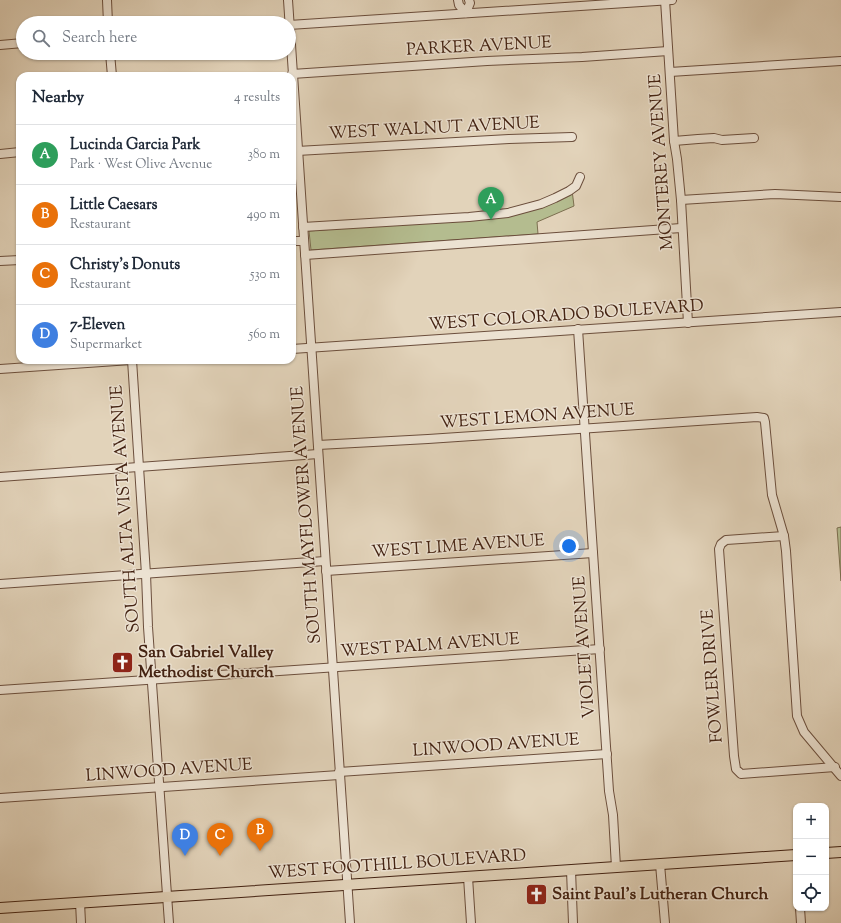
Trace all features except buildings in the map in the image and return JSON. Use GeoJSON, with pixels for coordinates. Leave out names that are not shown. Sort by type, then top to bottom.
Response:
{"type":"FeatureCollection","features":[{"type":"Feature","properties":{"kind":"main road"},"geometry":{"type":"LineString","coordinates":[[829,853],[841,852]]}},
{"type":"Feature","properties":{"kind":"main road","name":"WEST FOOTHILL BOULEVARD"},"geometry":{"type":"LineString","coordinates":[[0,908],[793,855]]}},
{"type":"Feature","properties":{"kind":"street"},"geometry":{"type":"LineString","coordinates":[[107,0],[108,16]]}},
{"type":"Feature","properties":{"kind":"street","name":"SOUTH MAYFLOWER AVENUE"},"geometry":{"type":"LineString","coordinates":[[288,0],[289,16]]}},
{"type":"Feature","properties":{"kind":"street"},"geometry":{"type":"LineString","coordinates":[[458,0],[459,5],[466,13]]}},
{"type":"Feature","properties":{"kind":"street"},"geometry":{"type":"LineString","coordinates":[[466,13],[470,0]]}},
{"type":"Feature","properties":{"kind":"street"},"geometry":{"type":"LineString","coordinates":[[296,25],[668,0]]}},
{"type":"Feature","properties":{"kind":"street","name":"MONTEREY AVENUE"},"geometry":{"type":"LineString","coordinates":[[668,0],[668,51],[674,141],[681,200],[688,323]]}},
{"type":"Feature","properties":{"kind":"street"},"geometry":{"type":"LineString","coordinates":[[0,45],[16,44]]}},
{"type":"Feature","properties":{"kind":"street","name":"PARKER AVENUE"},"geometry":{"type":"LineString","coordinates":[[296,74],[668,51]]}},
{"type":"Feature","properties":{"kind":"street"},"geometry":{"type":"LineString","coordinates":[[111,60],[112,72]]}},
{"type":"Feature","properties":{"kind":"street","name":"SOUTH MAYFLOWER AVENUE"},"geometry":{"type":"LineString","coordinates":[[291,60],[292,72]]}},
{"type":"Feature","properties":{"kind":"street"},"geometry":{"type":"LineString","coordinates":[[670,72],[841,61]]}},
{"type":"Feature","properties":{"kind":"street","name":"WEST WALNUT AVENUE"},"geometry":{"type":"LineString","coordinates":[[297,151],[509,139],[572,137]]}},
{"type":"Feature","properties":{"kind":"street"},"geometry":{"type":"LineString","coordinates":[[674,141],[714,138],[722,140],[754,138]]}},
{"type":"Feature","properties":{"kind":"street","name":"SOUTH MAYFLOWER AVENUE"},"geometry":{"type":"LineString","coordinates":[[296,145],[312,348],[314,401],[350,923]]}},
{"type":"Feature","properties":{"kind":"street"},"geometry":{"type":"LineString","coordinates":[[0,154],[16,152]]}},
{"type":"Feature","properties":{"kind":"street"},"geometry":{"type":"LineString","coordinates":[[303,227],[469,217],[508,213],[524,210],[569,191],[576,186],[580,177]]}},
{"type":"Feature","properties":{"kind":"street"},"geometry":{"type":"LineString","coordinates":[[681,200],[775,194],[841,197]]}},
{"type":"Feature","properties":{"kind":"street"},"geometry":{"type":"LineString","coordinates":[[305,255],[682,228]]}},
{"type":"Feature","properties":{"kind":"street"},"geometry":{"type":"LineString","coordinates":[[296,242],[304,241]]}},
{"type":"Feature","properties":{"kind":"street"},"geometry":{"type":"LineString","coordinates":[[0,261],[16,260]]}},
{"type":"Feature","properties":{"kind":"street","name":"WEST COLORADO BOULEVARD"},"geometry":{"type":"LineString","coordinates":[[296,349],[841,312]]}},
{"type":"Feature","properties":{"kind":"street","name":"VIOLET AVENUE"},"geometry":{"type":"LineString","coordinates":[[578,330],[616,867]]}},
{"type":"Feature","properties":{"kind":"street"},"geometry":{"type":"LineString","coordinates":[[0,369],[73,364]]}},
{"type":"Feature","properties":{"kind":"street","name":"SOUTH ALTA VISTA AVENUE"},"geometry":{"type":"LineString","coordinates":[[131,364],[169,923]]}},
{"type":"Feature","properties":{"kind":"street","name":"WEST LEMON AVENUE"},"geometry":{"type":"LineString","coordinates":[[318,445],[757,417],[764,418],[772,495],[784,536]]}},
{"type":"Feature","properties":{"kind":"street"},"geometry":{"type":"LineString","coordinates":[[0,477],[318,454]]}},
{"type":"Feature","properties":{"kind":"street"},"geometry":{"type":"LineString","coordinates":[[784,536],[797,716],[804,732],[835,767],[841,776]]}},
{"type":"Feature","properties":{"kind":"street","name":"FOWLER DRIVE"},"geometry":{"type":"LineString","coordinates":[[784,536],[726,540],[721,544],[719,549],[736,770],[741,774],[835,767]]}},
{"type":"Feature","properties":{"kind":"street","name":"WEST LIME AVENUE"},"geometry":{"type":"LineString","coordinates":[[326,571],[593,553]]}},
{"type":"Feature","properties":{"kind":"street"},"geometry":{"type":"LineString","coordinates":[[0,584],[325,561]]}},
{"type":"Feature","properties":{"kind":"street","name":"WEST PALM AVENUE"},"geometry":{"type":"LineString","coordinates":[[0,690],[600,649]]}},
{"type":"Feature","properties":{"kind":"street","name":"LINWOOD AVENUE"},"geometry":{"type":"LineString","coordinates":[[0,798],[607,754]]}},
{"type":"Feature","properties":{"kind":"street"},"geometry":{"type":"LineString","coordinates":[[660,864],[665,923]]}},
{"type":"Feature","properties":{"kind":"street"},"geometry":{"type":"LineString","coordinates":[[571,870],[573,923]]}},
{"type":"Feature","properties":{"kind":"street"},"geometry":{"type":"LineString","coordinates":[[468,877],[471,923]]}},
{"type":"Feature","properties":{"kind":"street"},"geometry":{"type":"LineString","coordinates":[[80,902],[81,923]]}},
{"type":"Feature","properties":{"kind":"street"},"geometry":{"type":"LineString","coordinates":[[800,911],[801,923]]}},
{"type":"Feature","properties":{"kind":"green space"},"geometry":{"type":"Polygon","coordinates":[[[572,190],[574,206],[537,222],[538,234],[311,250],[309,231],[491,217],[572,190]]]}},
{"type":"Feature","properties":{"kind":"green space"},"geometry":{"type":"Polygon","coordinates":[[[841,527],[841,581],[837,528],[841,527]]]}},
{"type":"Feature","properties":{"kind":"place","name":"Lucinda Garcia Park"},"geometry":{"type":"Point","coordinates":[491,220]}},
{"type":"Feature","properties":{"kind":"place","name":"San Gabriel Valley Methodist Church"},"geometry":{"type":"Point","coordinates":[122,663]}},
{"type":"Feature","properties":{"kind":"place","name":"Little Caesars"},"geometry":{"type":"Point","coordinates":[260,851]}},
{"type":"Feature","properties":{"kind":"place","name":"7-Eleven"},"geometry":{"type":"Point","coordinates":[185,856]}},
{"type":"Feature","properties":{"kind":"place","name":"Christy's Donuts"},"geometry":{"type":"Point","coordinates":[220,856]}},
{"type":"Feature","properties":{"kind":"place","name":"Saint Paul's Lutheran Church"},"geometry":{"type":"Point","coordinates":[536,895]}}]}
